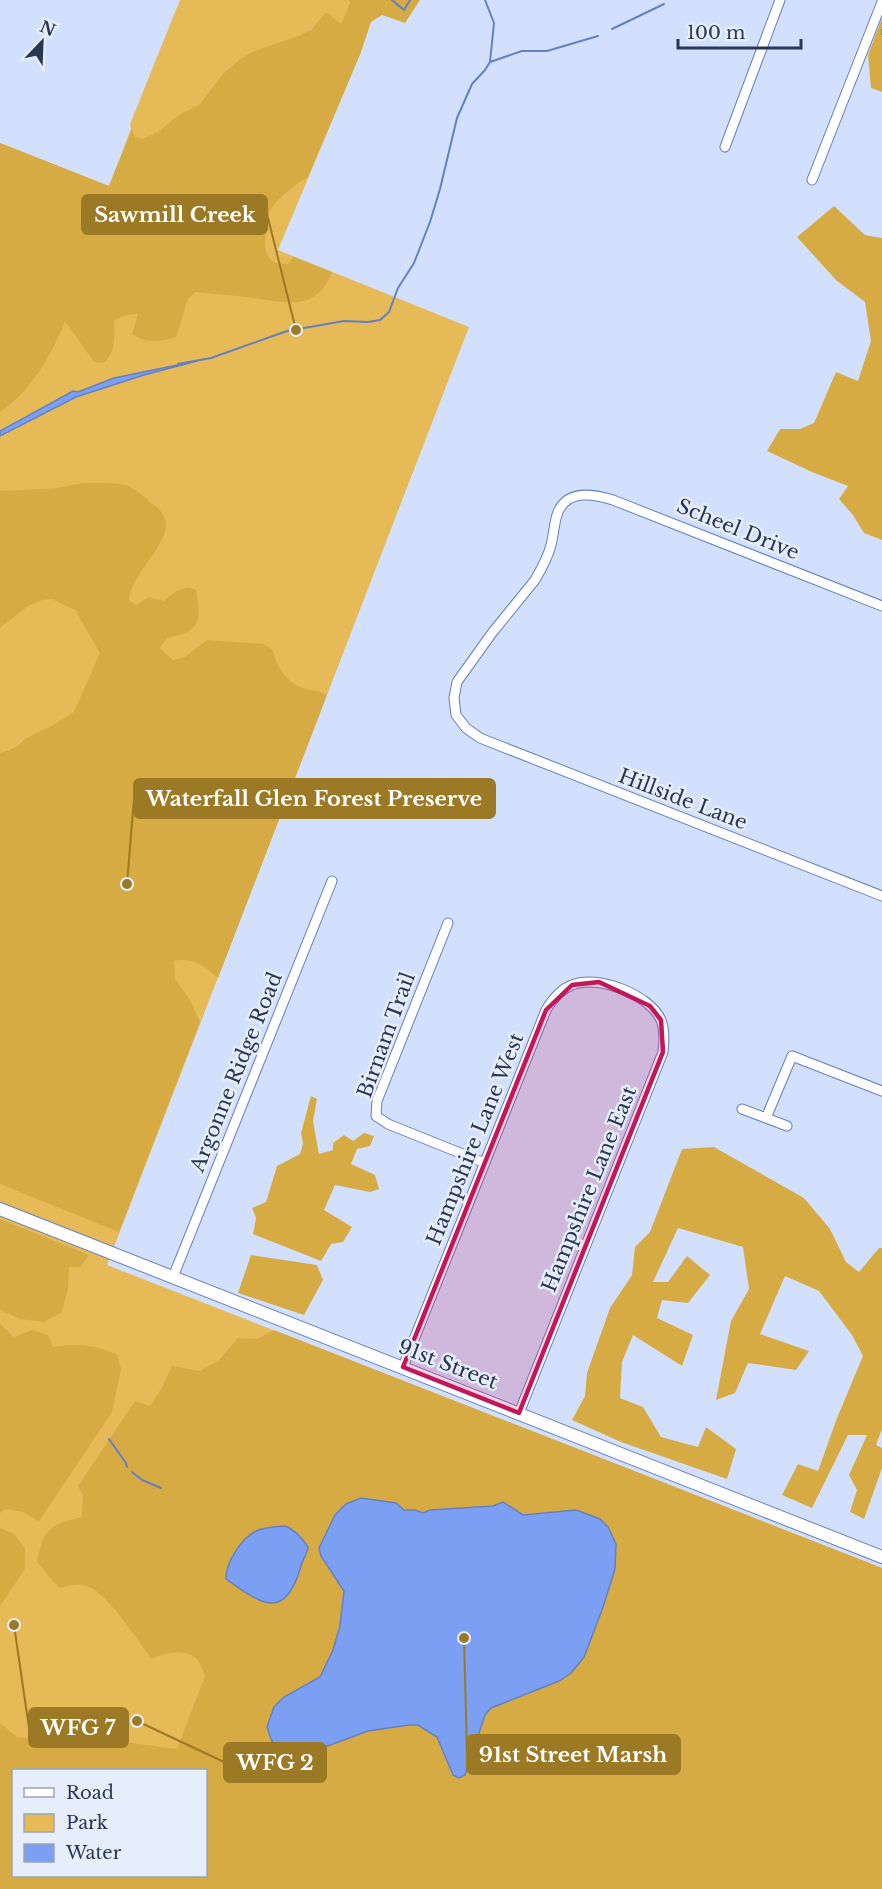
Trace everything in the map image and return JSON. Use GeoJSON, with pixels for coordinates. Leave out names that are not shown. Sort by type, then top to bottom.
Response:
{"type":"FeatureCollection","features":[{"type":"Feature","properties":{"kind":"main road","name":"91st Street"},"geometry":{"type":"LineString","coordinates":[[0,1209],[882,1557]]}},
{"type":"Feature","properties":{"kind":"street"},"geometry":{"type":"LineString","coordinates":[[725,147],[780,0]]}},
{"type":"Feature","properties":{"kind":"street"},"geometry":{"type":"LineString","coordinates":[[812,180],[882,3]]}},
{"type":"Feature","properties":{"kind":"street","name":"Scheel Drive"},"geometry":{"type":"LineString","coordinates":[[471,733],[456,715],[454,698],[457,682],[492,633],[535,580],[551,545],[558,512],[578,495],[594,494],[613,500],[882,606]]}},
{"type":"Feature","properties":{"kind":"street","name":"Hillside Lane"},"geometry":{"type":"LineString","coordinates":[[471,733],[882,896]]}},
{"type":"Feature","properties":{"kind":"street","name":"Argonne Ridge Road"},"geometry":{"type":"LineString","coordinates":[[173,1277],[332,881]]}},
{"type":"Feature","properties":{"kind":"street","name":"Birnam Trail"},"geometry":{"type":"LineString","coordinates":[[448,922],[377,1101],[376,1116],[388,1124],[485,1163]]}},
{"type":"Feature","properties":{"kind":"street","name":"Hampshire Lane West"},"geometry":{"type":"LineString","coordinates":[[403,1367],[546,1010],[554,999],[572,985],[599,982],[625,991]]}},
{"type":"Feature","properties":{"kind":"street","name":"Hampshire Lane East"},"geometry":{"type":"LineString","coordinates":[[519,1413],[663,1052],[664,1038],[661,1020],[645,1001],[625,991]]}},
{"type":"Feature","properties":{"kind":"street"},"geometry":{"type":"LineString","coordinates":[[766,1119],[792,1056],[882,1091]]}},
{"type":"Feature","properties":{"kind":"street"},"geometry":{"type":"LineString","coordinates":[[742,1109],[787,1126]]}},
{"type":"Feature","properties":{"kind":"highlighted area"},"geometry":{"type":"Polygon","coordinates":[[[599,982],[650,1006],[661,1020],[663,1052],[519,1413],[403,1367],[546,1010],[572,985],[599,982]]]}},
{"type":"Feature","properties":{"kind":"green space"},"geometry":{"type":"Polygon","coordinates":[[[180,0],[347,0],[350,2],[341,25],[326,12],[316,26],[309,31],[361,52],[278,250],[469,327],[107,1265],[882,1568],[882,1889],[0,1889],[0,143],[109,186],[131,129],[130,124],[180,0]]]}},
{"type":"Feature","properties":{"kind":"shaded area"},"geometry":{"type":"Polygon","coordinates":[[[347,0],[420,0],[405,23],[382,15],[371,22],[361,52],[308,177],[284,194],[269,213],[265,246],[269,257],[279,264],[288,264],[294,257],[332,272],[325,285],[317,294],[307,300],[297,302],[195,292],[188,299],[176,337],[159,341],[148,341],[132,334],[138,314],[126,315],[114,320],[113,349],[103,363],[94,362],[65,321],[53,347],[31,383],[0,412],[0,143],[109,186],[132,129],[135,137],[143,139],[158,132],[179,115],[200,104],[223,74],[239,60],[252,52],[311,30],[326,12],[341,24],[350,2],[347,0]]]}},
{"type":"Feature","properties":{"kind":"shaded area"},"geometry":{"type":"Polygon","coordinates":[[[882,18],[882,92],[871,88],[868,55],[882,18]]]}},
{"type":"Feature","properties":{"kind":"shaded area"},"geometry":{"type":"Polygon","coordinates":[[[834,206],[865,235],[882,238],[882,540],[864,533],[853,515],[839,499],[848,486],[767,451],[780,429],[800,429],[814,423],[836,372],[858,381],[871,341],[865,302],[836,280],[797,237],[834,206]]]}},
{"type":"Feature","properties":{"kind":"shaded area"},"geometry":{"type":"Polygon","coordinates":[[[82,483],[112,483],[128,486],[154,505],[163,515],[166,526],[163,538],[139,574],[132,587],[129,600],[136,605],[149,597],[164,601],[176,591],[188,587],[196,590],[198,617],[193,628],[167,638],[159,648],[173,660],[185,657],[207,640],[263,644],[273,650],[279,666],[290,681],[300,687],[327,695],[218,978],[193,961],[174,961],[175,979],[190,1000],[200,1022],[119,1232],[0,1184],[0,753],[14,748],[24,739],[52,726],[74,712],[100,653],[75,610],[52,599],[42,600],[28,606],[0,628],[0,491],[58,488],[82,483]]]}},
{"type":"Feature","properties":{"kind":"shaded area"},"geometry":{"type":"Polygon","coordinates":[[[311,1096],[317,1099],[313,1121],[319,1154],[333,1150],[333,1143],[344,1135],[353,1141],[364,1133],[374,1136],[370,1146],[357,1149],[351,1164],[375,1175],[379,1189],[370,1192],[335,1185],[324,1210],[352,1227],[343,1242],[331,1244],[321,1261],[253,1234],[256,1218],[252,1208],[266,1202],[277,1166],[300,1154],[303,1144],[301,1133],[311,1096]]]}},
{"type":"Feature","properties":{"kind":"shaded area"},"geometry":{"type":"Polygon","coordinates":[[[714,1147],[804,1198],[830,1229],[846,1262],[859,1272],[879,1248],[882,1248],[882,1429],[876,1445],[882,1448],[882,1468],[864,1519],[850,1512],[857,1490],[849,1475],[867,1435],[848,1435],[812,1508],[782,1495],[798,1464],[818,1471],[863,1356],[852,1335],[819,1291],[785,1276],[760,1334],[809,1351],[796,1370],[748,1363],[735,1393],[716,1400],[731,1321],[749,1289],[743,1247],[678,1228],[653,1282],[668,1282],[687,1256],[710,1275],[688,1303],[662,1300],[657,1318],[693,1335],[682,1366],[633,1335],[622,1362],[620,1398],[643,1407],[661,1437],[698,1447],[706,1427],[736,1449],[727,1479],[621,1442],[572,1420],[585,1396],[587,1373],[610,1308],[632,1275],[635,1247],[650,1232],[682,1149],[714,1147]]]}},
{"type":"Feature","properties":{"kind":"shaded area"},"geometry":{"type":"Polygon","coordinates":[[[0,1219],[89,1255],[80,1267],[69,1267],[68,1290],[61,1313],[44,1322],[20,1319],[0,1310],[0,1219]]]}},
{"type":"Feature","properties":{"kind":"shaded area"},"geometry":{"type":"Polygon","coordinates":[[[251,1255],[317,1265],[323,1280],[304,1315],[238,1293],[251,1255]]]}},
{"type":"Feature","properties":{"kind":"shaded area"},"geometry":{"type":"Polygon","coordinates":[[[0,1323],[14,1337],[32,1330],[48,1335],[53,1347],[85,1346],[117,1354],[121,1369],[112,1412],[39,1521],[23,1512],[5,1509],[0,1513],[0,1323]]]}},
{"type":"Feature","properties":{"kind":"shaded area"},"geometry":{"type":"Polygon","coordinates":[[[274,1330],[882,1568],[882,1889],[0,1889],[0,1723],[17,1737],[77,1745],[84,1737],[177,1749],[205,1676],[199,1662],[189,1654],[177,1652],[163,1654],[152,1659],[113,1607],[95,1590],[80,1585],[59,1588],[37,1562],[42,1542],[49,1530],[82,1517],[83,1496],[78,1486],[135,1401],[150,1406],[172,1366],[200,1371],[218,1361],[238,1338],[257,1339],[274,1330]]]}},
{"type":"Feature","properties":{"kind":"shaded area"},"geometry":{"type":"Polygon","coordinates":[[[0,1528],[14,1534],[25,1548],[25,1569],[0,1606],[0,1528]]]}},
{"type":"Feature","properties":{"kind":"water"},"geometry":{"type":"Polygon","coordinates":[[[197,361],[76,397],[0,436],[0,431],[73,391],[78,392],[114,378],[197,361]]]}},
{"type":"Feature","properties":{"kind":"water"},"geometry":{"type":"Polygon","coordinates":[[[361,1498],[396,1503],[404,1510],[423,1513],[430,1510],[493,1506],[503,1502],[523,1515],[576,1510],[600,1519],[608,1527],[616,1544],[615,1569],[584,1657],[571,1673],[559,1681],[491,1708],[485,1715],[465,1775],[459,1778],[453,1775],[437,1737],[418,1725],[368,1731],[322,1748],[297,1761],[285,1759],[277,1754],[270,1736],[267,1727],[274,1707],[284,1697],[320,1677],[333,1650],[340,1626],[344,1591],[321,1556],[319,1548],[335,1515],[346,1504],[361,1498]]]}},
{"type":"Feature","properties":{"kind":"water"},"geometry":{"type":"Polygon","coordinates":[[[285,1526],[298,1534],[308,1547],[294,1586],[286,1597],[278,1602],[269,1603],[249,1595],[226,1579],[232,1558],[245,1539],[259,1530],[285,1526]]]}},
{"type":"Feature","properties":{"kind":"waterway"},"geometry":{"type":"LineString","coordinates":[[392,0],[404,10],[410,0]]}},
{"type":"Feature","properties":{"kind":"waterway"},"geometry":{"type":"LineString","coordinates":[[178,364],[211,358],[287,331],[344,321],[380,320],[389,312],[398,288],[414,263],[430,222],[457,118],[472,84],[490,62],[494,23],[485,0]]}},
{"type":"Feature","properties":{"kind":"waterway"},"geometry":{"type":"LineString","coordinates":[[612,29],[664,4]]}},
{"type":"Feature","properties":{"kind":"waterway"},"geometry":{"type":"LineString","coordinates":[[490,62],[522,51],[547,51],[598,36]]}},
{"type":"Feature","properties":{"kind":"waterway"},"geometry":{"type":"LineString","coordinates":[[109,1439],[127,1467]]}},
{"type":"Feature","properties":{"kind":"waterway"},"geometry":{"type":"LineString","coordinates":[[132,1472],[142,1480],[161,1488]]}},
{"type":"Feature","properties":{"kind":"place","name":"Sawmill Creek"},"geometry":{"type":"Point","coordinates":[296,330]}},
{"type":"Feature","properties":{"kind":"place","name":"Waterfall Glen Forest Preserve"},"geometry":{"type":"Point","coordinates":[127,884]}},
{"type":"Feature","properties":{"kind":"place","name":"WFG 7"},"geometry":{"type":"Point","coordinates":[14,1625]}},
{"type":"Feature","properties":{"kind":"place","name":"91st Street Marsh"},"geometry":{"type":"Point","coordinates":[464,1638]}},
{"type":"Feature","properties":{"kind":"place","name":"WFG 2"},"geometry":{"type":"Point","coordinates":[137,1721]}}]}
